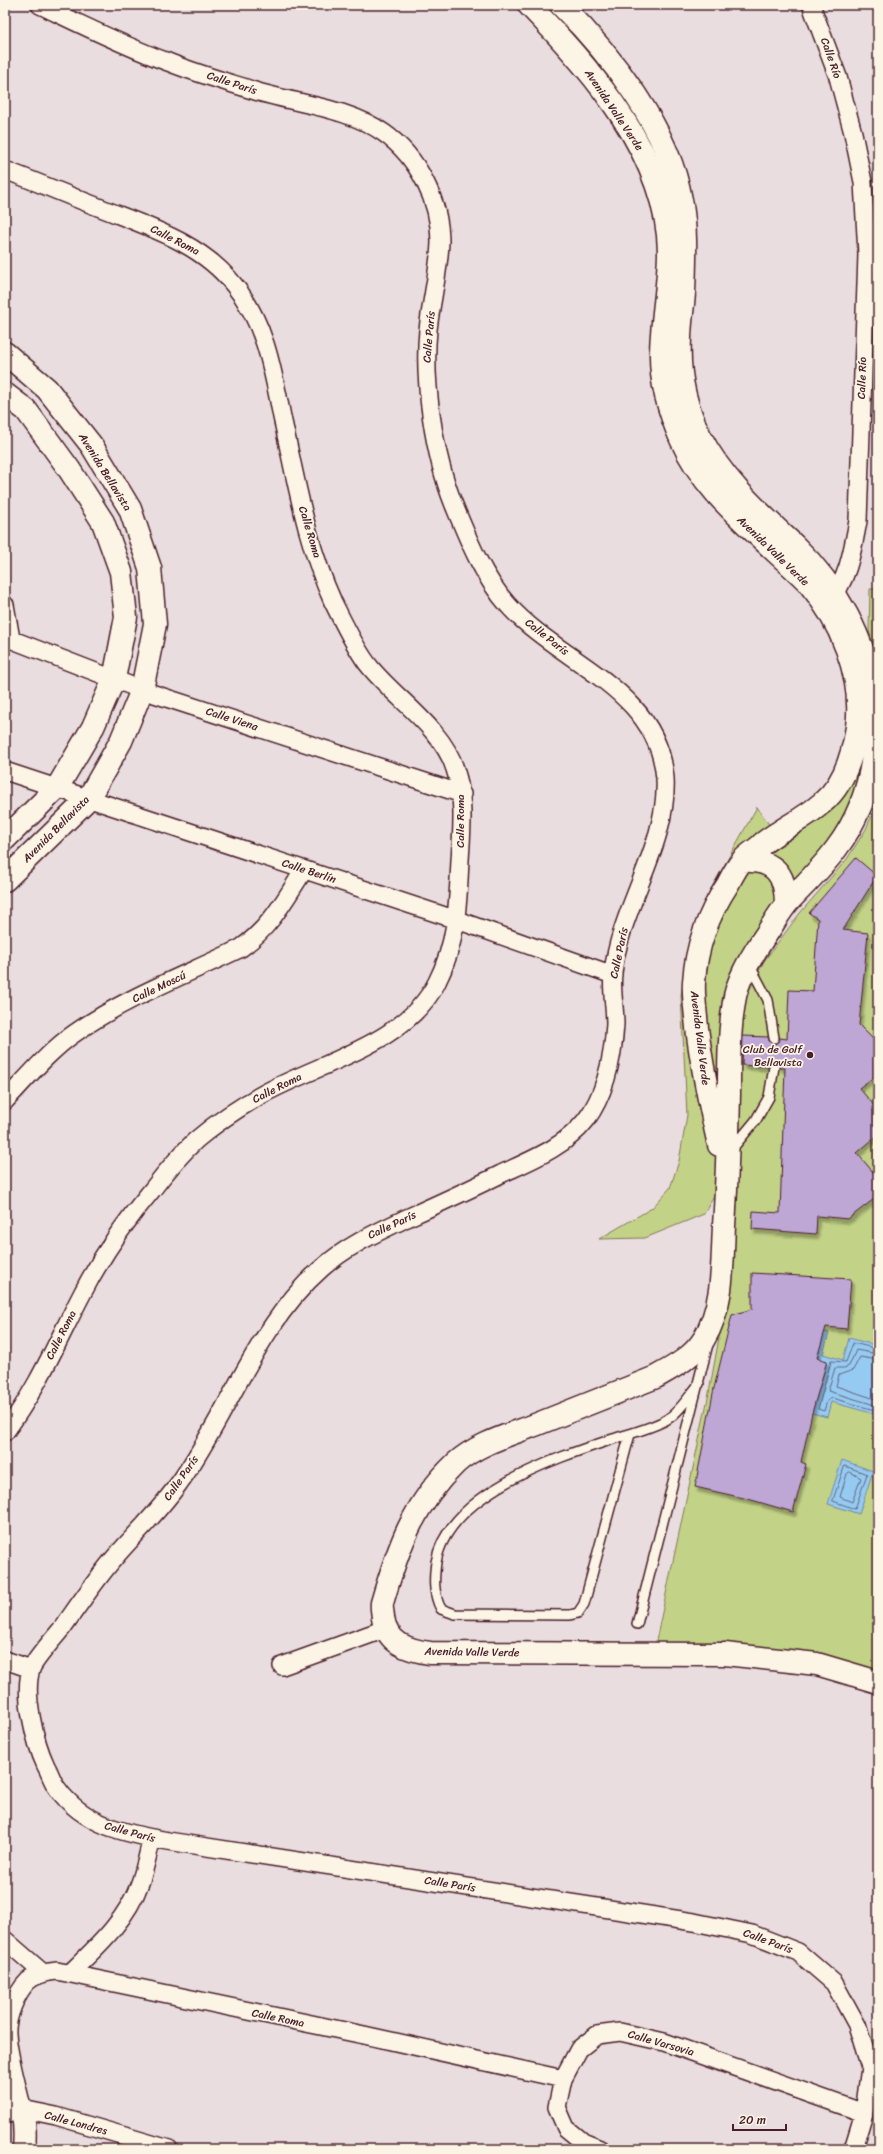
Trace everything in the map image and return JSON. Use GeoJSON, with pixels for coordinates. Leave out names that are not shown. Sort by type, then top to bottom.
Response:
{"type":"FeatureCollection","features":[{"type":"Feature","properties":{"kind":"street","name":"Calle París"},"geometry":{"type":"LineString","coordinates":[[40,5],[89,29],[167,62],[260,92],[350,116],[383,132],[410,157],[432,194],[440,234],[437,276],[428,327],[426,366],[430,410],[450,495],[469,540],[488,577],[508,605],[536,631],[613,687],[638,711],[656,742],[665,774],[663,808],[654,843],[623,929],[613,975],[615,1024],[610,1062],[602,1092],[586,1120],[567,1139],[534,1159],[356,1242],[326,1265],[298,1291],[265,1337],[183,1478],[159,1509],[111,1561],[31,1669],[29,1713],[39,1752],[57,1789],[81,1814],[111,1828],[152,1838],[694,1922],[752,1934],[798,1952],[834,1983],[857,2025],[870,2067],[864,2113],[853,2149]]}},
{"type":"Feature","properties":{"kind":"street","name":"Avenida Valle Verde"},"geometry":{"type":"LineString","coordinates":[[529,5],[570,48],[610,102],[634,136],[649,164],[659,189],[667,225],[669,254],[662,336],[662,374],[670,408],[682,440],[700,473],[722,502],[807,582],[830,600],[838,630],[850,657],[858,691],[857,723],[852,754],[841,780],[823,803],[774,835],[742,860],[717,900],[703,934],[694,983],[702,1063],[726,1183]]}},
{"type":"Feature","properties":{"kind":"street","name":"Avenida Valle Verde"},"geometry":{"type":"LineString","coordinates":[[561,5],[604,51],[656,128],[673,167],[682,201],[685,241],[684,296],[679,342],[681,377],[687,408],[702,441],[720,468],[739,492],[798,549],[863,651],[872,690],[875,722],[873,759],[867,791],[854,820],[836,849],[809,881],[786,904],[748,963],[735,994],[730,1028],[727,1155],[721,1285],[714,1318],[702,1342],[680,1364],[656,1377],[487,1444],[457,1462],[432,1489],[408,1526],[392,1570],[382,1606],[385,1630],[398,1643],[412,1650],[430,1653],[725,1654],[816,1664],[878,1682]]}},
{"type":"Feature","properties":{"kind":"street","name":"Calle Río"},"geometry":{"type":"LineString","coordinates":[[811,5],[838,78],[853,133],[863,182],[867,254],[858,521],[852,554],[830,600]]}},
{"type":"Feature","properties":{"kind":"street","name":"Calle Roma"},"geometry":{"type":"LineString","coordinates":[[5,170],[168,235],[204,255],[234,284],[256,318],[271,362],[306,528],[333,601],[368,665],[439,739],[454,764],[462,794],[457,920],[450,954],[435,986],[410,1018],[379,1039],[266,1092],[228,1115],[195,1141],[169,1168],[118,1231],[85,1289],[35,1385],[17,1416],[5,1432]]}},
{"type":"Feature","properties":{"kind":"street","name":"Avenida Bellavista"},"geometry":{"type":"LineString","coordinates":[[5,353],[47,389],[92,446],[130,509],[150,568],[155,624],[142,690],[121,741],[88,799],[5,880]]}},
{"type":"Feature","properties":{"kind":"street"},"geometry":{"type":"LineString","coordinates":[[5,394],[26,410],[103,522],[121,572],[126,617],[114,678],[93,727],[57,788],[5,839]]}},
{"type":"Feature","properties":{"kind":"street"},"geometry":{"type":"LineString","coordinates":[[5,605],[8,638]]}},
{"type":"Feature","properties":{"kind":"street","name":"Calle Viena"},"geometry":{"type":"LineString","coordinates":[[8,638],[142,690],[462,794]]}},
{"type":"Feature","properties":{"kind":"street","name":"Calle Berlín"},"geometry":{"type":"LineString","coordinates":[[5,771],[457,920],[613,975]]}},
{"type":"Feature","properties":{"kind":"street"},"geometry":{"type":"LineString","coordinates":[[742,860],[757,860],[770,865],[781,876],[786,889],[786,904]]}},
{"type":"Feature","properties":{"kind":"street","name":"Calle Moscú"},"geometry":{"type":"LineString","coordinates":[[5,1101],[42,1062],[74,1034],[105,1013],[241,948],[258,936],[271,921],[304,870]]}},
{"type":"Feature","properties":{"kind":"street"},"geometry":{"type":"LineString","coordinates":[[282,1666],[385,1630]]}},
{"type":"Feature","properties":{"kind":"street"},"geometry":{"type":"LineString","coordinates":[[5,1660],[31,1669]]}},
{"type":"Feature","properties":{"kind":"street"},"geometry":{"type":"LineString","coordinates":[[70,1973],[107,1937],[127,1909],[140,1884],[152,1838]]}},
{"type":"Feature","properties":{"kind":"street"},"geometry":{"type":"LineString","coordinates":[[5,1940],[43,1973],[28,1981],[11,2013],[7,2033],[14,2112]]}},
{"type":"Feature","properties":{"kind":"street","name":"Calle Roma"},"geometry":{"type":"LineString","coordinates":[[43,1973],[70,1973],[118,1985],[364,2035],[563,2079]]}},
{"type":"Feature","properties":{"kind":"street","name":"Calle Varsovia"},"geometry":{"type":"LineString","coordinates":[[600,2149],[583,2142],[566,2128],[557,2107],[563,2079],[579,2049],[597,2035],[620,2032],[664,2042],[864,2113]]}},
{"type":"Feature","properties":{"kind":"street"},"geometry":{"type":"LineString","coordinates":[[5,2086],[14,2112],[26,2130],[24,2149]]}},
{"type":"Feature","properties":{"kind":"street","name":"Calle Londres"},"geometry":{"type":"LineString","coordinates":[[14,2112],[63,2118],[169,2149]]}},
{"type":"Feature","properties":{"kind":"lane"},"geometry":{"type":"LineString","coordinates":[[748,963],[768,1000],[774,1038]]}},
{"type":"Feature","properties":{"kind":"lane"},"geometry":{"type":"LineString","coordinates":[[727,1155],[756,1120],[769,1097],[774,1067]]}},
{"type":"Feature","properties":{"kind":"lane"},"geometry":{"type":"LineString","coordinates":[[637,1624],[700,1384],[714,1318]]}},
{"type":"Feature","properties":{"kind":"lane"},"geometry":{"type":"LineString","coordinates":[[630,1434],[584,1604],[578,1613],[570,1615],[455,1614],[441,1609],[436,1599],[434,1575],[439,1547],[450,1526],[486,1495],[518,1476],[588,1447],[630,1434],[669,1418],[700,1384]]}},
{"type":"Feature","properties":{"kind":"green space"},"geometry":{"type":"Polygon","coordinates":[[[870,589],[878,589],[878,667],[869,630],[870,589]]]}},
{"type":"Feature","properties":{"kind":"green space"},"geometry":{"type":"Polygon","coordinates":[[[873,710],[852,820],[792,894],[772,876],[782,905],[744,961],[721,1182],[704,1214],[645,1238],[599,1239],[652,1208],[670,1188],[679,1161],[687,1115],[681,995],[690,941],[707,896],[757,807],[779,839],[819,813],[873,710]]]}},
{"type":"Feature","properties":{"kind":"green space","name":"Club de Golf Bellavista"},"geometry":{"type":"Polygon","coordinates":[[[878,800],[878,1677],[654,1650],[709,1393],[722,1321],[741,1026],[747,995],[764,961],[800,913],[847,859],[866,829],[878,800]]]}},
{"type":"Feature","properties":{"kind":"water"},"geometry":{"type":"Polygon","coordinates":[[[824,1332],[829,1333],[823,1354],[843,1360],[849,1338],[878,1346],[878,1415],[831,1402],[827,1417],[812,1413],[827,1361],[817,1358],[824,1332]]]}},
{"type":"Feature","properties":{"kind":"water"},"geometry":{"type":"Polygon","coordinates":[[[842,1460],[873,1471],[859,1514],[828,1504],[842,1460]]]}},
{"type":"Feature","properties":{"kind":"building","name":"Club de Golf Bellavista"},"geometry":{"type":"Polygon","coordinates":[[[856,858],[877,876],[843,930],[868,933],[859,1025],[878,1044],[878,1074],[859,1088],[878,1110],[878,1135],[857,1153],[878,1178],[878,1196],[848,1219],[817,1216],[816,1234],[752,1229],[753,1211],[780,1213],[785,1068],[780,1068],[778,1063],[775,1061],[770,1063],[768,1067],[742,1065],[743,1036],[768,1037],[770,1042],[775,1044],[780,1038],[787,1039],[789,990],[813,991],[818,919],[809,913],[856,858]]]}},
{"type":"Feature","properties":{"kind":"building"},"geometry":{"type":"Polygon","coordinates":[[[752,1273],[851,1279],[847,1329],[826,1327],[817,1358],[827,1361],[812,1413],[801,1462],[806,1464],[793,1512],[748,1499],[695,1487],[714,1388],[732,1315],[752,1309],[752,1273]]]}},
{"type":"Feature","properties":{"kind":"place","name":"Club de Golf Bellavista"},"geometry":{"type":"Point","coordinates":[810,1055]}}]}
